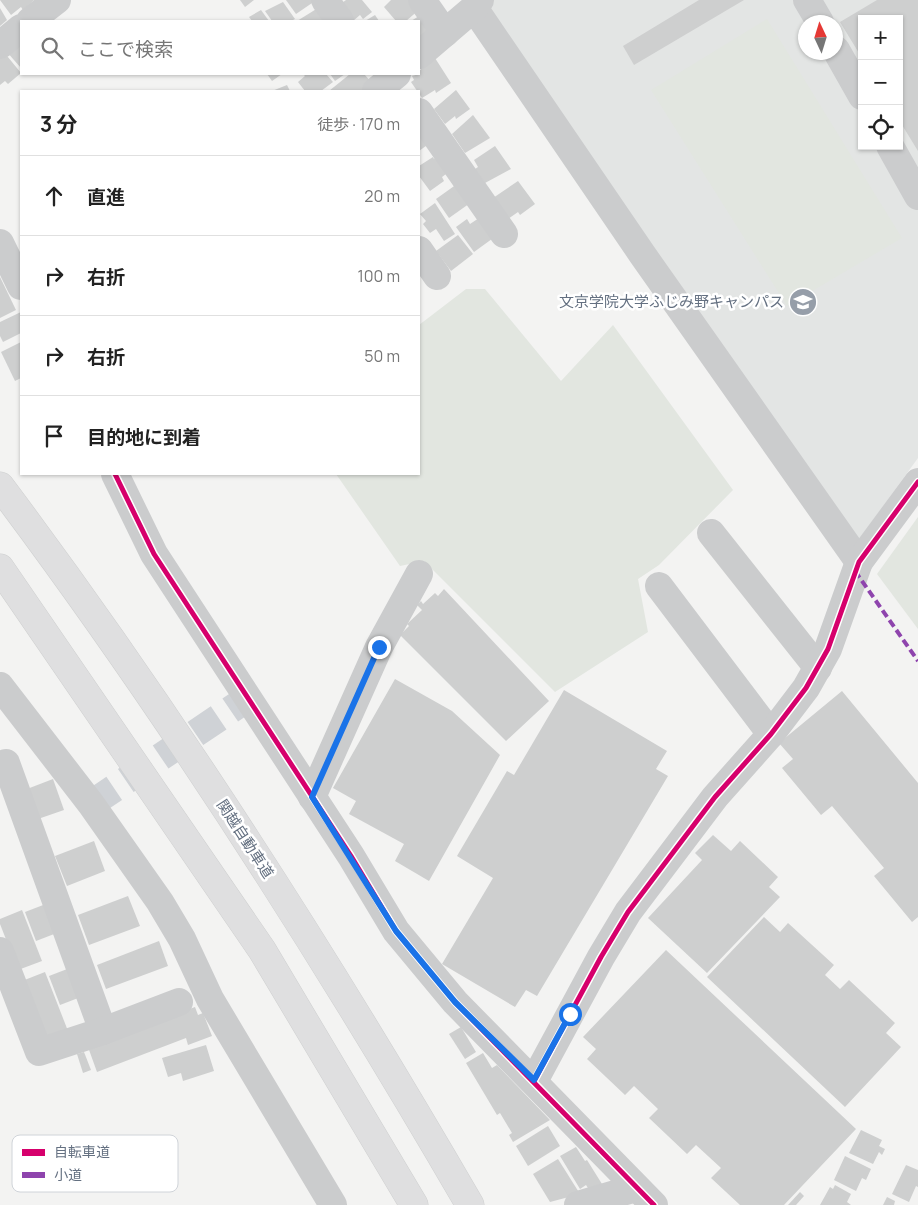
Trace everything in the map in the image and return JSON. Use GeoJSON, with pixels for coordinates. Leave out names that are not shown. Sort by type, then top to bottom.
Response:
{"type":"FeatureCollection","features":[{"type":"Feature","properties":{"kind":"highway","name":"関越自動車道"},"geometry":{"type":"LineString","coordinates":[[0,486],[142,683],[297,917],[470,1205]]}},
{"type":"Feature","properties":{"kind":"highway"},"geometry":{"type":"LineString","coordinates":[[0,568],[262,950],[414,1205]]}},
{"type":"Feature","properties":{"kind":"street"},"geometry":{"type":"LineString","coordinates":[[31,20],[57,0]]}},
{"type":"Feature","properties":{"kind":"street"},"geometry":{"type":"LineString","coordinates":[[325,0],[339,20]]}},
{"type":"Feature","properties":{"kind":"street"},"geometry":{"type":"LineString","coordinates":[[422,0],[445,33]]}},
{"type":"Feature","properties":{"kind":"street"},"geometry":{"type":"LineString","coordinates":[[807,0],[816,15]]}},
{"type":"Feature","properties":{"kind":"street"},"geometry":{"type":"LineString","coordinates":[[420,54],[477,4],[642,254],[859,562]]}},
{"type":"Feature","properties":{"kind":"street"},"geometry":{"type":"LineString","coordinates":[[0,45],[20,29]]}},
{"type":"Feature","properties":{"kind":"street"},"geometry":{"type":"LineString","coordinates":[[842,60],[858,89]]}},
{"type":"Feature","properties":{"kind":"street"},"geometry":{"type":"LineString","coordinates":[[420,113],[504,234]]}},
{"type":"Feature","properties":{"kind":"street"},"geometry":{"type":"LineString","coordinates":[[892,150],[918,196]]}},
{"type":"Feature","properties":{"kind":"street"},"geometry":{"type":"LineString","coordinates":[[0,243],[20,284]]}},
{"type":"Feature","properties":{"kind":"street"},"geometry":{"type":"LineString","coordinates":[[420,251],[437,276]]}},
{"type":"Feature","properties":{"kind":"street"},"geometry":{"type":"LineString","coordinates":[[115,475],[154,554],[312,797],[396,931],[455,1002],[534,1080],[645,1196]]}},
{"type":"Feature","properties":{"kind":"street"},"geometry":{"type":"LineString","coordinates":[[534,1080],[601,957],[628,912],[715,797],[771,734],[793,706],[818,668],[828,649],[859,562],[918,482]]}},
{"type":"Feature","properties":{"kind":"street"},"geometry":{"type":"LineString","coordinates":[[711,534],[818,668]]}},
{"type":"Feature","properties":{"kind":"street"},"geometry":{"type":"LineString","coordinates":[[312,797],[379,647],[419,574]]}},
{"type":"Feature","properties":{"kind":"street"},"geometry":{"type":"LineString","coordinates":[[660,586],[771,734]]}},
{"type":"Feature","properties":{"kind":"street"},"geometry":{"type":"LineString","coordinates":[[0,686],[47,750],[91,804],[160,902],[182,939],[210,999],[333,1205]]}},
{"type":"Feature","properties":{"kind":"street"},"geometry":{"type":"LineString","coordinates":[[47,750],[3,764],[103,1031]]}},
{"type":"Feature","properties":{"kind":"street"},"geometry":{"type":"LineString","coordinates":[[0,952],[39,1052],[103,1031],[178,1002]]}},
{"type":"Feature","properties":{"kind":"street"},"geometry":{"type":"LineString","coordinates":[[578,1205],[645,1196]]}},
{"type":"Feature","properties":{"kind":"shaded area","name":"文京学院大学ふじみ野キャンパス"},"geometry":{"type":"Polygon","coordinates":[[[492,0],[918,0],[918,458],[857,542],[490,19],[488,5],[492,0]]]}},
{"type":"Feature","properties":{"kind":"shaded area"},"geometry":{"type":"Polygon","coordinates":[[[767,19],[902,238],[787,306],[651,90],[767,19]]]}},
{"type":"Feature","properties":{"kind":"shaded area"},"geometry":{"type":"Polygon","coordinates":[[[466,289],[485,289],[561,381],[613,325],[733,490],[659,565],[638,579],[648,632],[555,692],[424,561],[400,566],[337,475],[420,475],[420,324],[466,289]]]}},
{"type":"Feature","properties":{"kind":"shaded area"},"geometry":{"type":"Polygon","coordinates":[[[918,517],[918,629],[877,574],[918,517]]]}},
{"type":"Feature","properties":{"kind":"building"},"geometry":{"type":"Polygon","coordinates":[[[0,0],[34,0],[23,10],[21,7],[11,15],[0,0]]]}},
{"type":"Feature","properties":{"kind":"building"},"geometry":{"type":"Polygon","coordinates":[[[240,0],[254,0],[245,7],[240,0]]]}},
{"type":"Feature","properties":{"kind":"building"},"geometry":{"type":"Polygon","coordinates":[[[286,0],[314,0],[315,1],[296,14],[286,0]]]}},
{"type":"Feature","properties":{"kind":"building"},"geometry":{"type":"Polygon","coordinates":[[[346,0],[362,0],[372,12],[363,19],[360,15],[352,20],[338,6],[346,0]]]}},
{"type":"Feature","properties":{"kind":"building"},"geometry":{"type":"Polygon","coordinates":[[[391,0],[412,0],[420,9],[407,20],[395,20],[384,7],[391,0]]]}},
{"type":"Feature","properties":{"kind":"building"},"geometry":{"type":"Polygon","coordinates":[[[699,0],[744,0],[634,65],[623,46],[699,0]]]}},
{"type":"Feature","properties":{"kind":"building"},"geometry":{"type":"Polygon","coordinates":[[[877,0],[918,0],[918,151],[903,127],[903,15],[858,15],[858,51],[843,27],[843,20],[877,0]]]}},
{"type":"Feature","properties":{"kind":"building"},"geometry":{"type":"Polygon","coordinates":[[[283,2],[295,19],[271,20],[265,11],[283,2]]]}},
{"type":"Feature","properties":{"kind":"building"},"geometry":{"type":"Polygon","coordinates":[[[0,8],[7,20],[0,26],[0,8]]]}},
{"type":"Feature","properties":{"kind":"building"},"geometry":{"type":"Polygon","coordinates":[[[318,8],[329,20],[299,20],[318,8]]]}},
{"type":"Feature","properties":{"kind":"building"},"geometry":{"type":"Polygon","coordinates":[[[261,10],[268,20],[251,20],[249,17],[261,10]]]}},
{"type":"Feature","properties":{"kind":"building"},"geometry":{"type":"Polygon","coordinates":[[[375,15],[378,20],[367,20],[375,15]]]}},
{"type":"Feature","properties":{"kind":"building"},"geometry":{"type":"Polygon","coordinates":[[[419,16],[433,35],[420,48],[420,20],[413,20],[419,16]]]}},
{"type":"Feature","properties":{"kind":"building"},"geometry":{"type":"Polygon","coordinates":[[[20,39],[20,67],[6,51],[20,39]]]}},
{"type":"Feature","properties":{"kind":"building"},"geometry":{"type":"Polygon","coordinates":[[[3,51],[20,72],[8,84],[5,81],[0,85],[0,54],[3,51]]]}},
{"type":"Feature","properties":{"kind":"building"},"geometry":{"type":"Polygon","coordinates":[[[435,58],[451,83],[436,93],[435,90],[422,98],[420,90],[416,90],[411,82],[414,80],[412,76],[420,75],[420,70],[435,58]]]}},
{"type":"Feature","properties":{"kind":"building"},"geometry":{"type":"Polygon","coordinates":[[[268,75],[281,75],[272,81],[268,75]]]}},
{"type":"Feature","properties":{"kind":"building"},"geometry":{"type":"Polygon","coordinates":[[[327,75],[333,82],[322,90],[304,90],[298,82],[305,76],[327,75]]]}},
{"type":"Feature","properties":{"kind":"building"},"geometry":{"type":"Polygon","coordinates":[[[331,75],[344,75],[335,81],[331,75]]]}},
{"type":"Feature","properties":{"kind":"building"},"geometry":{"type":"Polygon","coordinates":[[[349,75],[365,75],[373,84],[366,90],[330,90],[349,75]]]}},
{"type":"Feature","properties":{"kind":"building"},"geometry":{"type":"Polygon","coordinates":[[[287,85],[290,90],[274,90],[287,85]]]}},
{"type":"Feature","properties":{"kind":"building"},"geometry":{"type":"Polygon","coordinates":[[[456,90],[470,109],[456,119],[455,116],[445,124],[434,109],[456,90]]]}},
{"type":"Feature","properties":{"kind":"building"},"geometry":{"type":"Polygon","coordinates":[[[473,115],[490,138],[465,153],[452,134],[473,115]]]}},
{"type":"Feature","properties":{"kind":"building"},"geometry":{"type":"Polygon","coordinates":[[[420,128],[430,143],[420,150],[420,128]]]}},
{"type":"Feature","properties":{"kind":"building"},"geometry":{"type":"Polygon","coordinates":[[[495,146],[511,169],[485,183],[475,169],[478,167],[474,160],[495,146]]]}},
{"type":"Feature","properties":{"kind":"building"},"geometry":{"type":"Polygon","coordinates":[[[439,155],[450,171],[442,177],[444,181],[430,191],[420,177],[420,165],[433,157],[434,159],[439,155]]]}},
{"type":"Feature","properties":{"kind":"building"},"geometry":{"type":"Polygon","coordinates":[[[518,181],[535,204],[520,215],[518,212],[508,219],[493,198],[518,181]]]}},
{"type":"Feature","properties":{"kind":"building"},"geometry":{"type":"Polygon","coordinates":[[[457,184],[473,201],[449,218],[436,199],[457,184]]]}},
{"type":"Feature","properties":{"kind":"building"},"geometry":{"type":"Polygon","coordinates":[[[435,203],[455,234],[444,241],[436,229],[430,233],[423,224],[426,221],[420,214],[435,203]]]}},
{"type":"Feature","properties":{"kind":"building"},"geometry":{"type":"Polygon","coordinates":[[[479,218],[496,236],[474,252],[456,227],[467,219],[470,224],[479,218]]]}},
{"type":"Feature","properties":{"kind":"building"},"geometry":{"type":"Polygon","coordinates":[[[458,235],[473,254],[451,271],[436,251],[458,235]]]}},
{"type":"Feature","properties":{"kind":"building"},"geometry":{"type":"Polygon","coordinates":[[[0,277],[16,310],[0,318],[0,277]]]}},
{"type":"Feature","properties":{"kind":"building"},"geometry":{"type":"Polygon","coordinates":[[[20,312],[20,334],[3,342],[0,336],[0,322],[20,312]]]}},
{"type":"Feature","properties":{"kind":"building"},"geometry":{"type":"Polygon","coordinates":[[[20,342],[20,378],[15,381],[1,352],[20,342]]]}},
{"type":"Feature","properties":{"kind":"building"},"geometry":{"type":"Polygon","coordinates":[[[444,589],[549,701],[506,741],[400,635],[409,626],[407,624],[422,610],[417,605],[421,601],[423,604],[435,593],[438,596],[444,589]]]}},
{"type":"Feature","properties":{"kind":"building"},"geometry":{"type":"Polygon","coordinates":[[[395,679],[452,711],[500,755],[429,881],[395,861],[404,844],[349,814],[356,801],[333,788],[395,679]]]}},
{"type":"Feature","properties":{"kind":"building"},"geometry":{"type":"Polygon","coordinates":[[[564,690],[667,751],[656,769],[668,776],[537,996],[526,990],[515,1007],[442,964],[493,878],[457,856],[507,771],[514,775],[564,690]]]}},
{"type":"Feature","properties":{"kind":"building"},"geometry":{"type":"Polygon","coordinates":[[[842,691],[918,783],[918,917],[912,922],[874,876],[884,868],[832,806],[821,815],[782,768],[793,759],[779,743],[842,691]]]}},
{"type":"Feature","properties":{"kind":"building"},"geometry":{"type":"Polygon","coordinates":[[[53,779],[64,810],[38,819],[27,789],[53,779]]]}},
{"type":"Feature","properties":{"kind":"building"},"geometry":{"type":"Polygon","coordinates":[[[713,835],[731,851],[740,841],[778,877],[769,887],[780,897],[707,973],[648,918],[702,860],[695,853],[713,835]]]}},
{"type":"Feature","properties":{"kind":"building"},"geometry":{"type":"Polygon","coordinates":[[[94,841],[105,871],[67,886],[55,856],[94,841]]]}},
{"type":"Feature","properties":{"kind":"building"},"geometry":{"type":"Polygon","coordinates":[[[128,896],[140,926],[89,945],[78,915],[128,896]]]}},
{"type":"Feature","properties":{"kind":"building"},"geometry":{"type":"Polygon","coordinates":[[[51,902],[62,931],[36,941],[25,912],[51,902]]]}},
{"type":"Feature","properties":{"kind":"building"},"geometry":{"type":"Polygon","coordinates":[[[22,910],[42,961],[18,970],[0,924],[0,919],[22,910]]]}},
{"type":"Feature","properties":{"kind":"building"},"geometry":{"type":"Polygon","coordinates":[[[764,917],[780,932],[788,923],[834,965],[825,975],[840,989],[849,980],[895,1023],[886,1033],[901,1047],[845,1107],[707,977],[764,917]]]}},
{"type":"Feature","properties":{"kind":"building"},"geometry":{"type":"Polygon","coordinates":[[[159,941],[168,966],[106,989],[97,965],[159,941]]]}},
{"type":"Feature","properties":{"kind":"building"},"geometry":{"type":"Polygon","coordinates":[[[666,950],[856,1129],[784,1205],[740,1205],[711,1178],[721,1168],[696,1145],[687,1154],[649,1118],[658,1109],[634,1086],[625,1095],[587,1059],[596,1049],[583,1037],[666,950]]]}},
{"type":"Feature","properties":{"kind":"building"},"geometry":{"type":"Polygon","coordinates":[[[75,966],[86,995],[60,1005],[49,976],[75,966]]]}},
{"type":"Feature","properties":{"kind":"building"},"geometry":{"type":"Polygon","coordinates":[[[45,972],[68,1031],[45,1041],[22,981],[45,972]]]}},
{"type":"Feature","properties":{"kind":"building"},"geometry":{"type":"Polygon","coordinates":[[[195,1007],[198,1015],[203,1013],[212,1036],[188,1045],[186,1038],[97,1072],[88,1047],[195,1007]]]}},
{"type":"Feature","properties":{"kind":"building"},"geometry":{"type":"Polygon","coordinates":[[[461,1027],[476,1052],[465,1059],[449,1034],[461,1027]]]}},
{"type":"Feature","properties":{"kind":"building"},"geometry":{"type":"Polygon","coordinates":[[[206,1045],[214,1071],[183,1081],[181,1073],[168,1077],[162,1058],[206,1045]]]}},
{"type":"Feature","properties":{"kind":"building"},"geometry":{"type":"Polygon","coordinates":[[[84,1052],[91,1070],[83,1073],[77,1054],[84,1052]]]}},
{"type":"Feature","properties":{"kind":"building"},"geometry":{"type":"Polygon","coordinates":[[[483,1053],[492,1068],[497,1065],[550,1120],[513,1142],[509,1135],[512,1133],[500,1113],[497,1115],[466,1063],[483,1053]]]}},
{"type":"Feature","properties":{"kind":"building"},"geometry":{"type":"Polygon","coordinates":[[[548,1126],[560,1146],[528,1166],[516,1146],[548,1126]]]}},
{"type":"Feature","properties":{"kind":"building"},"geometry":{"type":"Polygon","coordinates":[[[861,1130],[882,1140],[879,1146],[885,1149],[882,1155],[879,1152],[873,1164],[849,1153],[861,1130]]]}},
{"type":"Feature","properties":{"kind":"building"},"geometry":{"type":"Polygon","coordinates":[[[576,1147],[585,1161],[587,1160],[602,1184],[590,1191],[586,1185],[580,1189],[560,1156],[576,1147]]]}},
{"type":"Feature","properties":{"kind":"building"},"geometry":{"type":"Polygon","coordinates":[[[845,1156],[871,1169],[866,1180],[862,1178],[856,1191],[834,1180],[845,1156]]]}},
{"type":"Feature","properties":{"kind":"building"},"geometry":{"type":"Polygon","coordinates":[[[558,1159],[580,1194],[550,1202],[533,1174],[558,1159]]]}},
{"type":"Feature","properties":{"kind":"building"},"geometry":{"type":"Polygon","coordinates":[[[906,1165],[918,1170],[918,1187],[916,1186],[909,1202],[892,1194],[906,1165]]]}},
{"type":"Feature","properties":{"kind":"building"},"geometry":{"type":"Polygon","coordinates":[[[835,1185],[851,1194],[847,1202],[851,1205],[820,1205],[830,1187],[833,1189],[835,1185]]]}},
{"type":"Feature","properties":{"kind":"building"},"geometry":{"type":"Polygon","coordinates":[[[800,1192],[804,1196],[796,1205],[788,1205],[800,1192]]]}},
{"type":"Feature","properties":{"kind":"building"},"geometry":{"type":"Polygon","coordinates":[[[887,1197],[895,1201],[894,1205],[883,1205],[887,1197]]]}},
{"type":"Feature","properties":{"kind":"tunnel"},"geometry":{"type":"LineString","coordinates":[[91,804],[248,698]]}},
{"type":"Feature","properties":{"kind":"marked path"},"geometry":{"type":"LineString","coordinates":[[855,571],[918,661]]}},
{"type":"Feature","properties":{"kind":"cycle path"},"geometry":{"type":"LineString","coordinates":[[115,475],[154,554],[351,856],[396,931],[455,1002],[654,1205]]}},
{"type":"Feature","properties":{"kind":"cycle path"},"geometry":{"type":"LineString","coordinates":[[534,1081],[601,957],[628,912],[715,797],[771,734],[806,688],[828,649],[859,562],[918,482]]}},
{"type":"Feature","properties":{"kind":"place","name":"文京学院大学ふじみ野キャンパス"},"geometry":{"type":"Point","coordinates":[803,302]}},
{"type":"Feature","properties":{"kind":"route"},"geometry":{"type":"LineString","coordinates":[[379,647],[312,797],[351,856],[396,931],[455,1002],[534,1080],[570,1014]]}}]}
